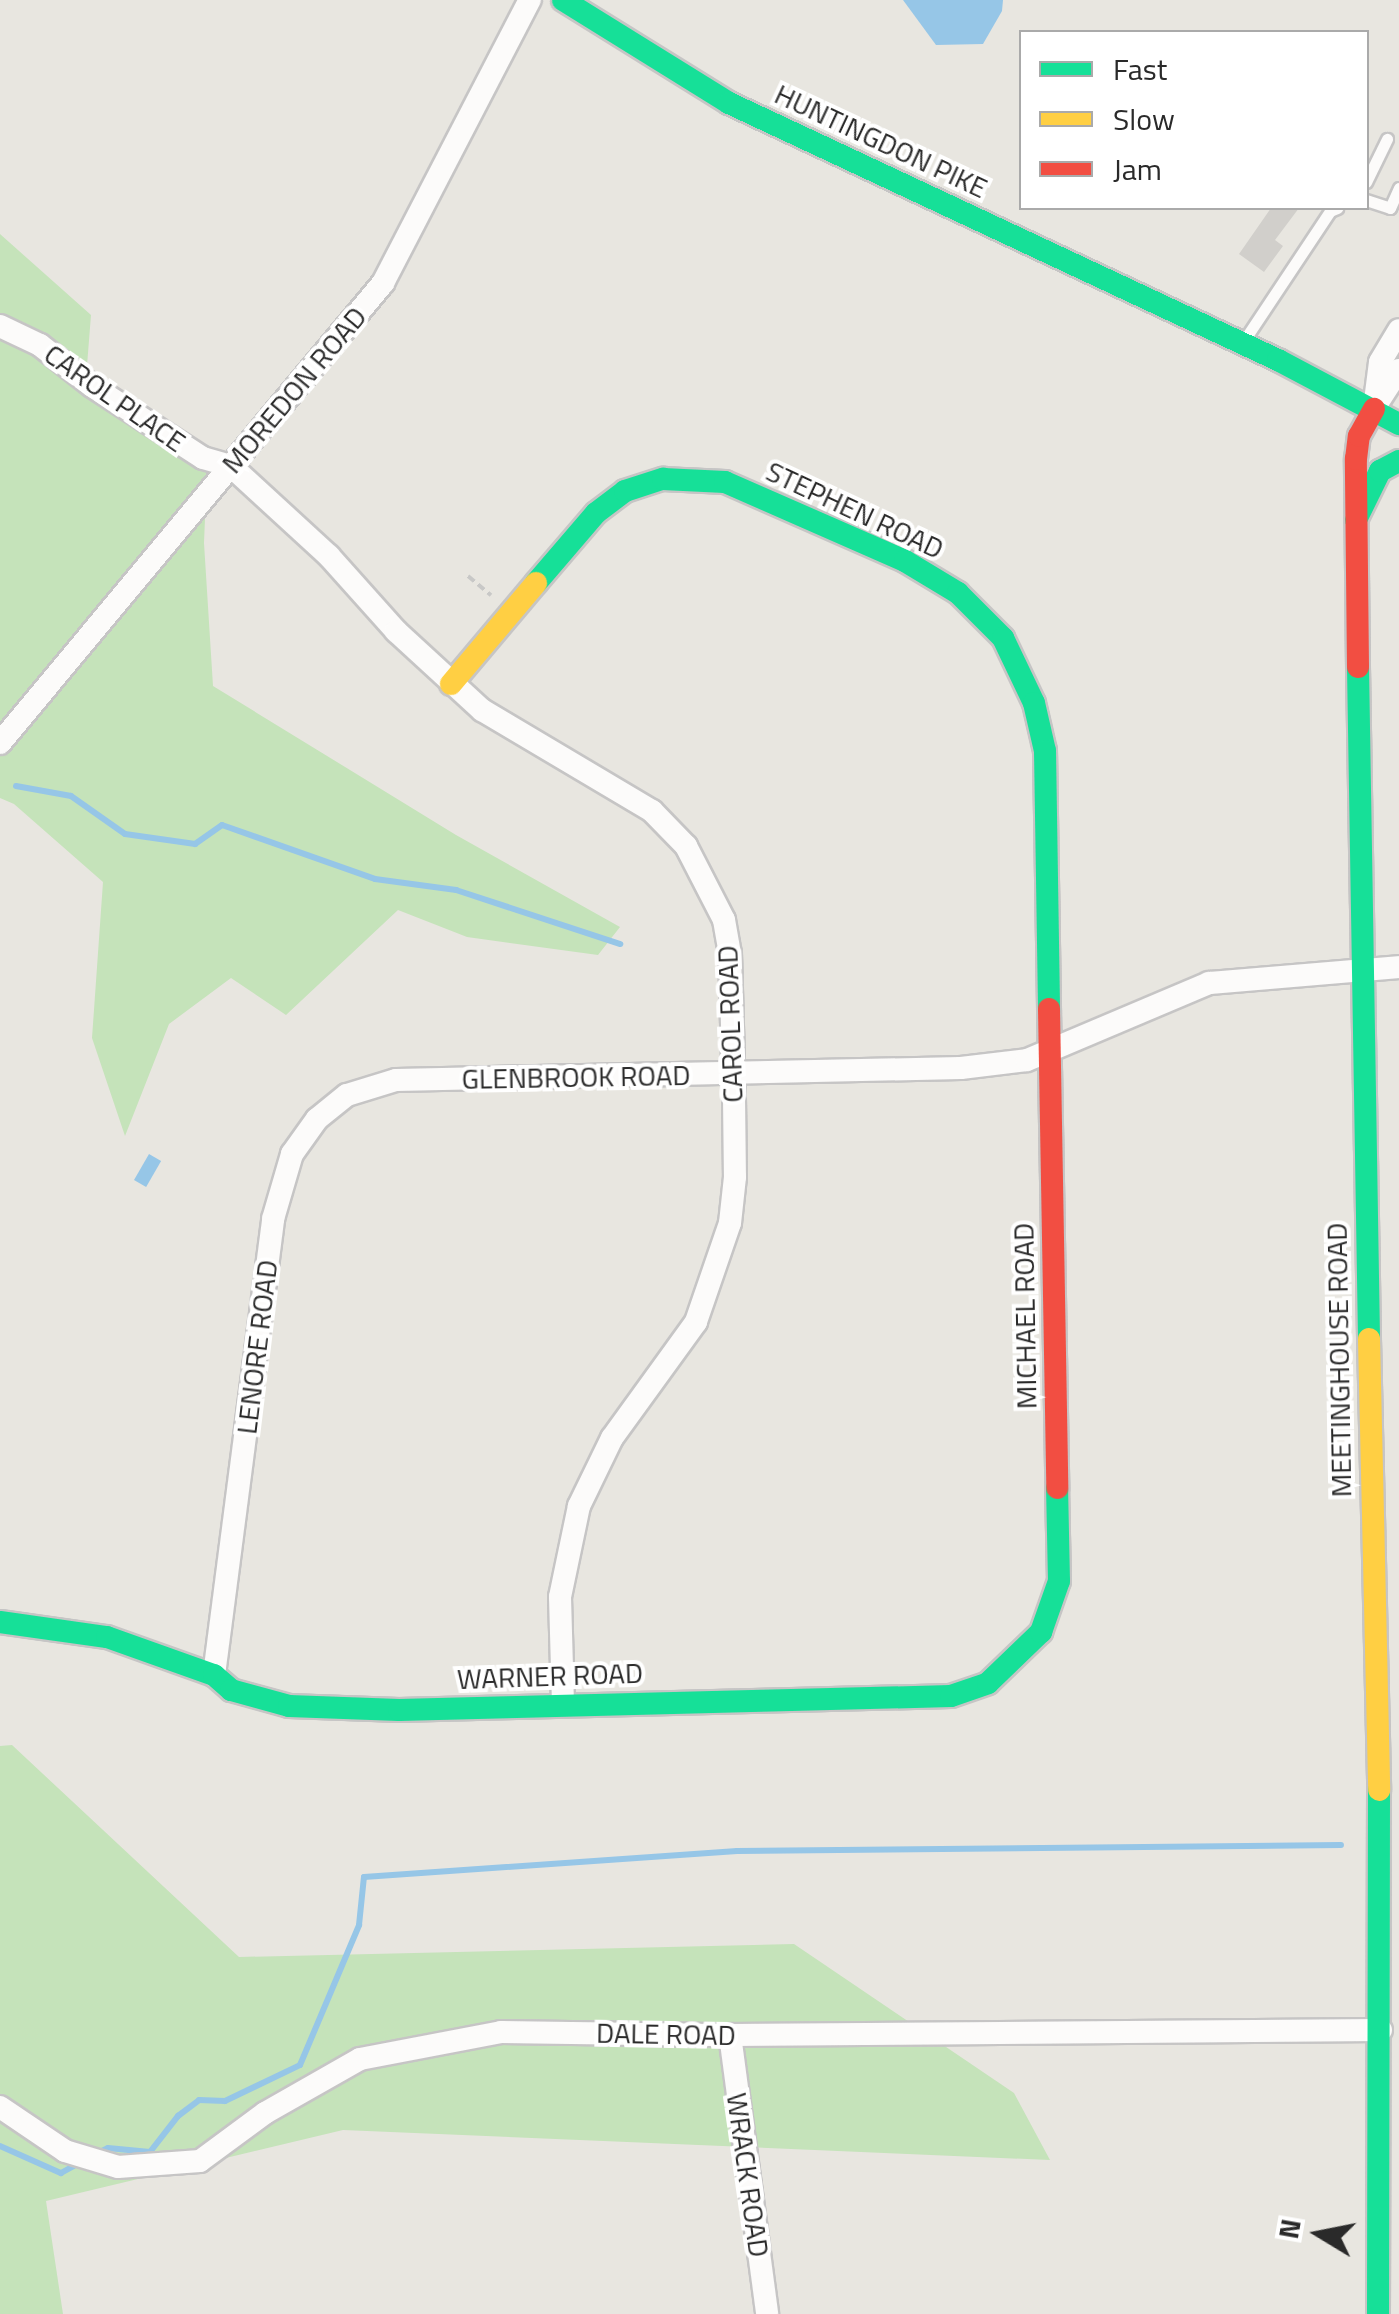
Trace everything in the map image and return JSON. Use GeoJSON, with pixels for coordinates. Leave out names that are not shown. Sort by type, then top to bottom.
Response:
{"type":"FeatureCollection","features":[{"type":"Feature","properties":{"kind":"street","name":"MOREDON ROAD"},"geometry":{"type":"LineString","coordinates":[[0,743],[382,284],[530,0]]}},
{"type":"Feature","properties":{"kind":"street","name":"HUNTINGDON PIKE"},"geometry":{"type":"LineString","coordinates":[[563,0],[621,40],[730,104],[1243,342],[1399,424]]}},
{"type":"Feature","properties":{"kind":"street","name":"CAROL PLACE"},"geometry":{"type":"LineString","coordinates":[[0,326],[40,346],[92,386],[203,458],[230,466]]}},
{"type":"Feature","properties":{"kind":"street"},"geometry":{"type":"LineString","coordinates":[[1374,409],[1380,362],[1399,330]]}},
{"type":"Feature","properties":{"kind":"street"},"geometry":{"type":"LineString","coordinates":[[1374,409],[1399,370]]}},
{"type":"Feature","properties":{"kind":"street","name":"MEETINGHOUSE ROAD"},"geometry":{"type":"LineString","coordinates":[[1374,409],[1359,436],[1356,520],[1360,967],[1389,1794],[1381,2030],[1390,2131],[1378,2314]]}},
{"type":"Feature","properties":{"kind":"street"},"geometry":{"type":"LineString","coordinates":[[1356,520],[1380,471],[1399,461]]}},
{"type":"Feature","properties":{"kind":"street","name":"CAROL ROAD"},"geometry":{"type":"LineString","coordinates":[[230,466],[329,556],[396,631],[482,710],[652,811],[686,846],[724,920],[730,953],[733,1074],[735,1177],[730,1223],[696,1322],[612,1438],[592,1473],[566,1552],[560,1597],[563,1705]]}},
{"type":"Feature","properties":{"kind":"street","name":"STEPHEN ROAD"},"geometry":{"type":"LineString","coordinates":[[451,684],[596,513],[625,490],[662,479],[724,482],[905,561],[958,593],[1003,638],[1034,703],[1046,751],[1050,1050]]}},
{"type":"Feature","properties":{"kind":"street","name":"GLENBROOK ROAD"},"geometry":{"type":"LineString","coordinates":[[396,1080],[961,1068],[1027,1060],[1208,983],[1399,966]]}},
{"type":"Feature","properties":{"kind":"street","name":"MICHAEL ROAD"},"geometry":{"type":"LineString","coordinates":[[1050,1050],[1059,1581]]}},
{"type":"Feature","properties":{"kind":"street","name":"LENORE ROAD"},"geometry":{"type":"LineString","coordinates":[[214,1675],[273,1219],[292,1154],[318,1118],[347,1095],[396,1080]]}},
{"type":"Feature","properties":{"kind":"street","name":"WARNER ROAD"},"geometry":{"type":"LineString","coordinates":[[0,1622],[107,1637],[214,1675],[231,1690],[289,1706],[399,1710],[951,1696],[988,1683],[1041,1632],[1059,1581]]}},
{"type":"Feature","properties":{"kind":"street","name":"DALE ROAD"},"geometry":{"type":"LineString","coordinates":[[0,2107],[65,2151],[118,2167],[200,2161],[265,2113],[360,2059],[500,2032],[730,2036],[1381,2030]]}},
{"type":"Feature","properties":{"kind":"street","name":"WRACK ROAD"},"geometry":{"type":"LineString","coordinates":[[730,2036],[767,2314]]}},
{"type":"Feature","properties":{"kind":"lane"},"geometry":{"type":"LineString","coordinates":[[1369,176],[1388,139]]}},
{"type":"Feature","properties":{"kind":"lane"},"geometry":{"type":"LineString","coordinates":[[1369,201],[1390,208],[1399,188]]}},
{"type":"Feature","properties":{"kind":"lane"},"geometry":{"type":"LineString","coordinates":[[1243,342],[1332,210]]}},
{"type":"Feature","properties":{"kind":"path"},"geometry":{"type":"LineString","coordinates":[[468,576],[498,601]]}},
{"type":"Feature","properties":{"kind":"green space"},"geometry":{"type":"Polygon","coordinates":[[[0,234],[91,315],[85,391],[207,471],[204,543],[213,686],[456,835],[620,927],[598,955],[467,937],[398,910],[286,1015],[231,978],[169,1024],[125,1136],[92,1038],[103,882],[14,804],[0,798],[0,234]]]}},
{"type":"Feature","properties":{"kind":"green space"},"geometry":{"type":"Polygon","coordinates":[[[12,1745],[239,1957],[794,1944],[1014,2093],[1050,2160],[343,2130],[46,2201],[63,2314],[0,2314],[0,1746],[12,1745]]]}},
{"type":"Feature","properties":{"kind":"water"},"geometry":{"type":"Polygon","coordinates":[[[903,0],[1003,0],[1002,11],[983,44],[936,45],[903,0]]]}},
{"type":"Feature","properties":{"kind":"water"},"geometry":{"type":"Polygon","coordinates":[[[149,1154],[161,1161],[146,1187],[134,1180],[149,1154]]]}},
{"type":"Feature","properties":{"kind":"building"},"geometry":{"type":"Polygon","coordinates":[[[1270,210],[1298,210],[1275,240],[1283,246],[1264,272],[1239,254],[1270,210]]]}},
{"type":"Feature","properties":{"kind":"waterway"},"geometry":{"type":"LineString","coordinates":[[16,786],[71,796],[125,834],[195,844],[222,825],[375,879],[456,890],[620,944]]}},
{"type":"Feature","properties":{"kind":"waterway"},"geometry":{"type":"LineString","coordinates":[[96,2154],[108,2148],[150,2152],[178,2116],[199,2100],[225,2101],[300,2065],[359,1925],[364,1877],[737,1851],[1341,1845]]}},
{"type":"Feature","properties":{"kind":"waterway"},"geometry":{"type":"LineString","coordinates":[[0,2146],[61,2173],[81,2162]]}},
{"type":"Feature","properties":{"kind":"traffic: fast"},"geometry":{"type":"LineString","coordinates":[[563,0],[729,103],[1278,360],[1399,424]]}},
{"type":"Feature","properties":{"kind":"traffic: fast"},"geometry":{"type":"LineString","coordinates":[[1356,520],[1380,471],[1399,461]]}},
{"type":"Feature","properties":{"kind":"traffic: fast"},"geometry":{"type":"LineString","coordinates":[[536,583],[596,513],[625,491],[663,479],[725,482],[905,561],[958,593],[1003,638],[1034,703],[1045,751],[1049,1009]]}},
{"type":"Feature","properties":{"kind":"traffic: fast"},"geometry":{"type":"LineString","coordinates":[[1358,667],[1369,1339]]}},
{"type":"Feature","properties":{"kind":"traffic: fast"},"geometry":{"type":"LineString","coordinates":[[0,1622],[107,1637],[214,1675],[231,1690],[289,1706],[399,1710],[951,1696],[988,1683],[1041,1632],[1059,1581],[1057,1488]]}},
{"type":"Feature","properties":{"kind":"traffic: fast"},"geometry":{"type":"LineString","coordinates":[[1378,2314],[1379,1790]]}},
{"type":"Feature","properties":{"kind":"traffic: slow"},"geometry":{"type":"LineString","coordinates":[[451,684],[536,583]]}},
{"type":"Feature","properties":{"kind":"traffic: slow"},"geometry":{"type":"LineString","coordinates":[[1369,1339],[1379,1790]]}},
{"type":"Feature","properties":{"kind":"traffic: jam"},"geometry":{"type":"LineString","coordinates":[[1358,667],[1356,459],[1359,436],[1374,409]]}},
{"type":"Feature","properties":{"kind":"traffic: jam"},"geometry":{"type":"LineString","coordinates":[[1049,1009],[1057,1488]]}}]}
